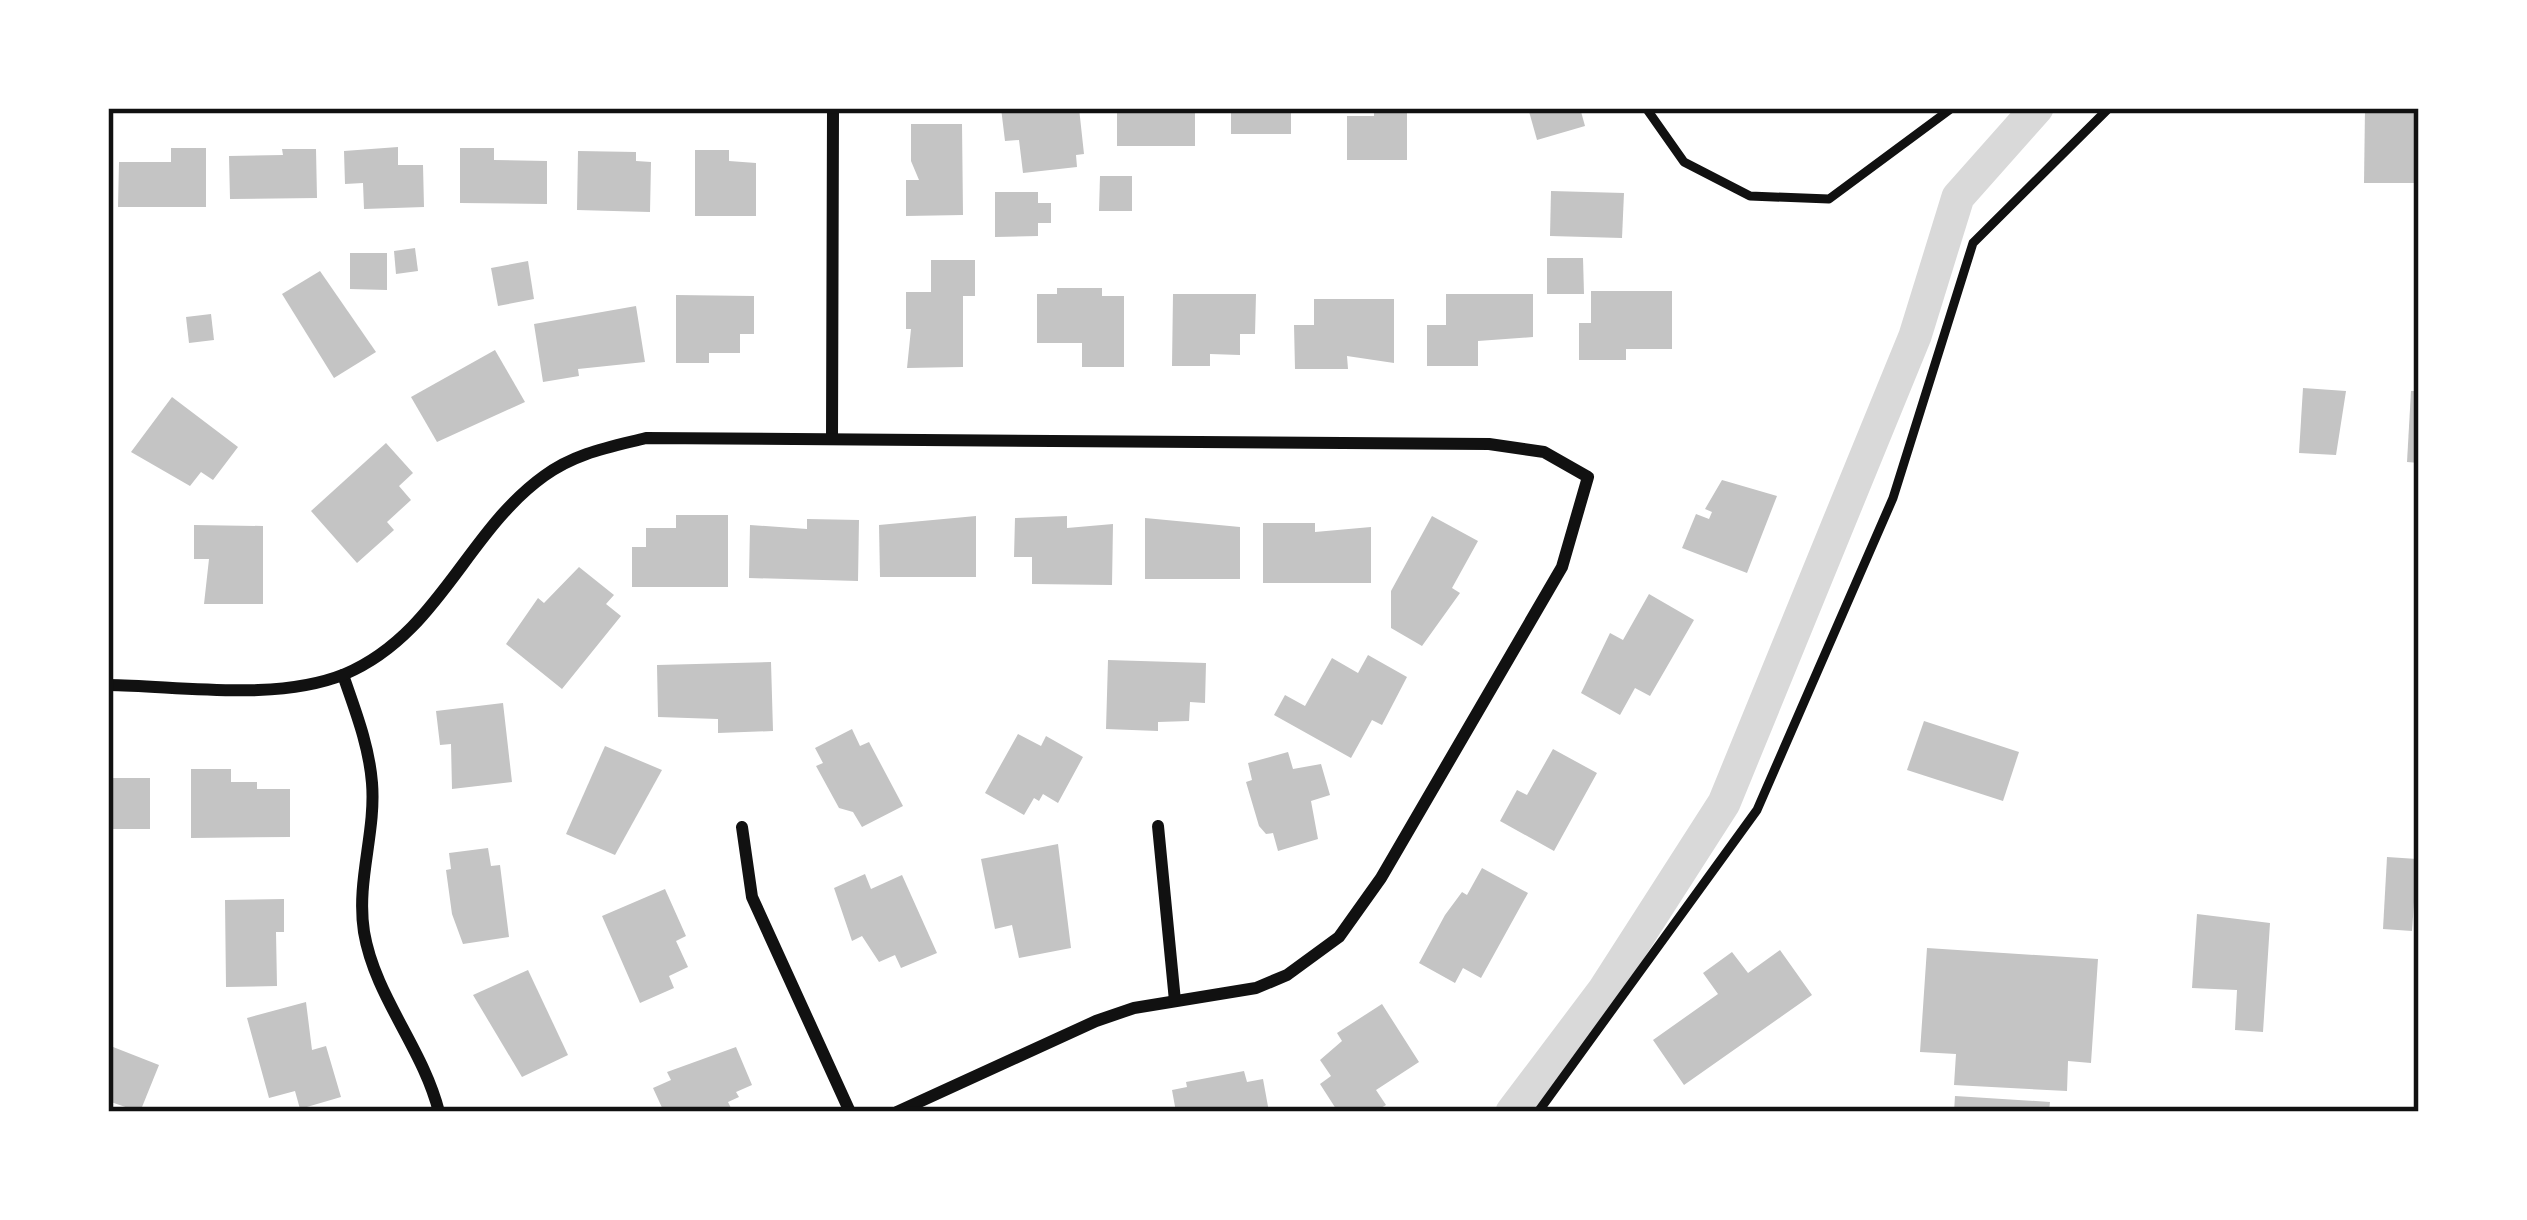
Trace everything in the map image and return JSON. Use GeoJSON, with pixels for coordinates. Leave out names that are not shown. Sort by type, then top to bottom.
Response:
{"type":"FeatureCollection","features":[{"type":"Feature","properties":{"kind":"street"},"geometry":{"type":"LineString","coordinates":[[832,439],[833,108]]}},
{"type":"Feature","properties":{"kind":"street"},"geometry":{"type":"LineString","coordinates":[[108,685],[265,687],[343,675],[412,630],[514,503],[545,475],[588,452],[646,438],[1490,444],[1544,452],[1588,477],[1562,567],[1350,924],[1287,975],[1218,997],[1175,1001],[1096,1021],[897,1112]]}},
{"type":"Feature","properties":{"kind":"street"},"geometry":{"type":"LineString","coordinates":[[343,675],[367,745],[373,786],[361,895],[364,933],[374,969],[430,1074],[439,1112]]}},
{"type":"Feature","properties":{"kind":"street"},"geometry":{"type":"LineString","coordinates":[[1158,826],[1175,1001]]}},
{"type":"Feature","properties":{"kind":"street"},"geometry":{"type":"LineString","coordinates":[[742,827],[752,897],[850,1112]]}},
{"type":"Feature","properties":{"kind":"lane"},"geometry":{"type":"LineString","coordinates":[[1646,108],[1684,162],[1750,196],[1829,199],[1952,108]]}},
{"type":"Feature","properties":{"kind":"lane"},"geometry":{"type":"LineString","coordinates":[[1538,1112],[1757,810],[1893,498],[1972,243],[2109,108]]}},
{"type":"Feature","properties":{"kind":"building"},"geometry":{"type":"Polygon","coordinates":[[[1001,108],[1079,108],[1084,154],[1076,155],[1077,167],[1023,173],[1019,140],[1005,141],[1001,108]]]}},
{"type":"Feature","properties":{"kind":"building"},"geometry":{"type":"Polygon","coordinates":[[[1111,108],[1195,108],[1195,146],[1117,146],[1117,113],[1111,108]]]}},
{"type":"Feature","properties":{"kind":"building"},"geometry":{"type":"Polygon","coordinates":[[[1231,108],[1291,108],[1291,134],[1231,134],[1231,108]]]}},
{"type":"Feature","properties":{"kind":"building"},"geometry":{"type":"Polygon","coordinates":[[[1374,108],[1407,108],[1407,160],[1347,160],[1347,116],[1374,116],[1374,108]]]}},
{"type":"Feature","properties":{"kind":"building"},"geometry":{"type":"Polygon","coordinates":[[[1528,108],[1580,108],[1585,126],[1537,140],[1528,108]]]}},
{"type":"Feature","properties":{"kind":"building"},"geometry":{"type":"Polygon","coordinates":[[[2365,108],[2419,108],[2419,183],[2364,183],[2365,108]]]}},
{"type":"Feature","properties":{"kind":"building"},"geometry":{"type":"Polygon","coordinates":[[[911,124],[962,124],[963,215],[906,216],[906,180],[919,180],[911,161],[911,124]]]}},
{"type":"Feature","properties":{"kind":"building"},"geometry":{"type":"Polygon","coordinates":[[[398,147],[398,165],[423,165],[424,207],[364,209],[363,183],[345,184],[344,151],[398,147]]]}},
{"type":"Feature","properties":{"kind":"building"},"geometry":{"type":"Polygon","coordinates":[[[171,148],[206,148],[206,207],[118,207],[119,162],[171,162],[171,148]]]}},
{"type":"Feature","properties":{"kind":"building"},"geometry":{"type":"Polygon","coordinates":[[[460,148],[494,148],[494,160],[547,161],[547,204],[460,203],[460,148]]]}},
{"type":"Feature","properties":{"kind":"building"},"geometry":{"type":"Polygon","coordinates":[[[282,149],[316,149],[317,198],[230,199],[229,156],[283,155],[282,149]]]}},
{"type":"Feature","properties":{"kind":"building"},"geometry":{"type":"Polygon","coordinates":[[[695,150],[729,150],[729,161],[756,163],[756,216],[695,216],[695,150]]]}},
{"type":"Feature","properties":{"kind":"building"},"geometry":{"type":"Polygon","coordinates":[[[578,151],[636,152],[636,161],[651,162],[650,212],[577,210],[578,151]]]}},
{"type":"Feature","properties":{"kind":"building"},"geometry":{"type":"Polygon","coordinates":[[[1100,176],[1132,176],[1132,211],[1099,211],[1100,176]]]}},
{"type":"Feature","properties":{"kind":"building"},"geometry":{"type":"Polygon","coordinates":[[[1551,191],[1624,193],[1622,238],[1550,236],[1551,191]]]}},
{"type":"Feature","properties":{"kind":"building"},"geometry":{"type":"Polygon","coordinates":[[[995,192],[1038,192],[1038,203],[1051,203],[1051,223],[1038,223],[1038,236],[995,237],[995,192]]]}},
{"type":"Feature","properties":{"kind":"building"},"geometry":{"type":"Polygon","coordinates":[[[415,248],[418,271],[396,274],[394,251],[415,248]]]}},
{"type":"Feature","properties":{"kind":"building"},"geometry":{"type":"Polygon","coordinates":[[[350,253],[387,253],[387,290],[350,289],[350,253]]]}},
{"type":"Feature","properties":{"kind":"building"},"geometry":{"type":"Polygon","coordinates":[[[1547,258],[1583,258],[1584,294],[1547,294],[1547,258]]]}},
{"type":"Feature","properties":{"kind":"building"},"geometry":{"type":"Polygon","coordinates":[[[931,260],[975,260],[975,296],[963,296],[963,367],[907,368],[911,329],[906,329],[906,292],[931,292],[931,260]]]}},
{"type":"Feature","properties":{"kind":"building"},"geometry":{"type":"Polygon","coordinates":[[[528,261],[534,299],[498,306],[491,268],[528,261]]]}},
{"type":"Feature","properties":{"kind":"building"},"geometry":{"type":"Polygon","coordinates":[[[320,271],[376,352],[334,378],[282,294],[320,271]]]}},
{"type":"Feature","properties":{"kind":"building"},"geometry":{"type":"Polygon","coordinates":[[[1057,288],[1102,288],[1102,296],[1124,296],[1124,367],[1082,367],[1082,343],[1037,343],[1037,294],[1057,294],[1057,288]]]}},
{"type":"Feature","properties":{"kind":"building"},"geometry":{"type":"Polygon","coordinates":[[[1591,291],[1672,291],[1672,349],[1626,349],[1626,360],[1579,360],[1579,323],[1591,323],[1591,291]]]}},
{"type":"Feature","properties":{"kind":"building"},"geometry":{"type":"Polygon","coordinates":[[[1173,294],[1256,294],[1255,334],[1240,334],[1240,355],[1210,354],[1210,366],[1172,366],[1173,294]]]}},
{"type":"Feature","properties":{"kind":"building"},"geometry":{"type":"Polygon","coordinates":[[[1446,294],[1533,294],[1533,337],[1478,341],[1478,366],[1427,366],[1427,325],[1446,325],[1446,294]]]}},
{"type":"Feature","properties":{"kind":"building"},"geometry":{"type":"Polygon","coordinates":[[[676,295],[754,296],[754,334],[740,334],[740,353],[709,353],[709,363],[676,363],[676,295]]]}},
{"type":"Feature","properties":{"kind":"building"},"geometry":{"type":"Polygon","coordinates":[[[1314,299],[1394,299],[1394,363],[1347,356],[1348,369],[1295,369],[1294,325],[1314,325],[1314,299]]]}},
{"type":"Feature","properties":{"kind":"building"},"geometry":{"type":"Polygon","coordinates":[[[636,306],[645,362],[578,369],[579,376],[543,382],[534,324],[636,306]]]}},
{"type":"Feature","properties":{"kind":"building"},"geometry":{"type":"Polygon","coordinates":[[[211,314],[214,340],[189,343],[186,317],[211,314]]]}},
{"type":"Feature","properties":{"kind":"building"},"geometry":{"type":"Polygon","coordinates":[[[495,350],[525,402],[437,442],[411,397],[495,350]]]}},
{"type":"Feature","properties":{"kind":"building"},"geometry":{"type":"Polygon","coordinates":[[[2303,388],[2346,391],[2336,455],[2299,453],[2303,388]]]}},
{"type":"Feature","properties":{"kind":"building"},"geometry":{"type":"Polygon","coordinates":[[[2411,391],[2419,391],[2419,463],[2407,462],[2411,391]]]}},
{"type":"Feature","properties":{"kind":"building"},"geometry":{"type":"Polygon","coordinates":[[[172,397],[238,447],[213,480],[201,472],[190,486],[131,452],[172,397]]]}},
{"type":"Feature","properties":{"kind":"building"},"geometry":{"type":"Polygon","coordinates":[[[386,443],[413,473],[399,486],[411,500],[387,522],[394,530],[357,563],[311,511],[386,443]]]}},
{"type":"Feature","properties":{"kind":"building"},"geometry":{"type":"Polygon","coordinates":[[[1722,480],[1777,496],[1747,573],[1682,548],[1696,514],[1709,519],[1712,512],[1705,509],[1722,480]]]}},
{"type":"Feature","properties":{"kind":"building"},"geometry":{"type":"Polygon","coordinates":[[[676,515],[728,515],[728,587],[632,587],[632,547],[646,547],[646,528],[676,528],[676,515]]]}},
{"type":"Feature","properties":{"kind":"building"},"geometry":{"type":"Polygon","coordinates":[[[976,516],[976,577],[880,577],[879,525],[976,516]]]}},
{"type":"Feature","properties":{"kind":"building"},"geometry":{"type":"Polygon","coordinates":[[[1067,516],[1067,528],[1113,524],[1112,585],[1032,584],[1032,557],[1014,557],[1015,518],[1067,516]]]}},
{"type":"Feature","properties":{"kind":"building"},"geometry":{"type":"Polygon","coordinates":[[[1432,516],[1478,541],[1452,588],[1460,593],[1422,646],[1391,628],[1391,591],[1432,516]]]}},
{"type":"Feature","properties":{"kind":"building"},"geometry":{"type":"Polygon","coordinates":[[[1145,518],[1240,527],[1240,579],[1145,579],[1145,518]]]}},
{"type":"Feature","properties":{"kind":"building"},"geometry":{"type":"Polygon","coordinates":[[[807,519],[859,520],[858,581],[749,578],[750,525],[807,529],[807,519]]]}},
{"type":"Feature","properties":{"kind":"building"},"geometry":{"type":"Polygon","coordinates":[[[1263,523],[1315,523],[1315,532],[1371,527],[1371,583],[1263,583],[1263,523]]]}},
{"type":"Feature","properties":{"kind":"building"},"geometry":{"type":"Polygon","coordinates":[[[194,525],[263,526],[263,604],[204,604],[209,559],[194,559],[194,525]]]}},
{"type":"Feature","properties":{"kind":"building"},"geometry":{"type":"Polygon","coordinates":[[[579,567],[614,595],[606,604],[621,616],[562,689],[506,644],[538,598],[544,603],[579,567]]]}},
{"type":"Feature","properties":{"kind":"building"},"geometry":{"type":"Polygon","coordinates":[[[1649,594],[1694,620],[1650,696],[1635,688],[1620,715],[1581,693],[1610,633],[1623,640],[1649,594]]]}},
{"type":"Feature","properties":{"kind":"building"},"geometry":{"type":"Polygon","coordinates":[[[1368,655],[1407,677],[1382,725],[1372,720],[1351,758],[1274,715],[1285,695],[1305,706],[1332,658],[1358,673],[1368,655]]]}},
{"type":"Feature","properties":{"kind":"building"},"geometry":{"type":"Polygon","coordinates":[[[1108,660],[1206,663],[1205,703],[1190,702],[1189,721],[1158,722],[1158,731],[1106,729],[1108,660]]]}},
{"type":"Feature","properties":{"kind":"building"},"geometry":{"type":"Polygon","coordinates":[[[771,662],[773,731],[718,733],[718,719],[658,717],[657,665],[771,662]]]}},
{"type":"Feature","properties":{"kind":"building"},"geometry":{"type":"Polygon","coordinates":[[[503,703],[512,782],[452,789],[451,744],[440,745],[436,711],[503,703]]]}},
{"type":"Feature","properties":{"kind":"building"},"geometry":{"type":"Polygon","coordinates":[[[1924,721],[2019,752],[2003,801],[1907,770],[1924,721]]]}},
{"type":"Feature","properties":{"kind":"building"},"geometry":{"type":"Polygon","coordinates":[[[852,729],[860,746],[869,742],[903,806],[862,827],[853,812],[839,808],[816,766],[823,763],[815,748],[852,729]]]}},
{"type":"Feature","properties":{"kind":"building"},"geometry":{"type":"Polygon","coordinates":[[[1018,734],[1041,746],[1046,736],[1083,757],[1058,803],[1043,794],[1039,801],[1034,798],[1024,815],[985,793],[1018,734]]]}},
{"type":"Feature","properties":{"kind":"building"},"geometry":{"type":"Polygon","coordinates":[[[605,746],[662,770],[615,855],[566,834],[605,746]]]}},
{"type":"Feature","properties":{"kind":"building"},"geometry":{"type":"Polygon","coordinates":[[[1553,749],[1597,773],[1554,851],[1500,821],[1517,790],[1527,795],[1553,749]]]}},
{"type":"Feature","properties":{"kind":"building"},"geometry":{"type":"Polygon","coordinates":[[[1288,752],[1293,769],[1321,764],[1330,795],[1311,801],[1318,839],[1278,851],[1273,833],[1266,834],[1259,826],[1246,782],[1252,780],[1248,763],[1288,752]]]}},
{"type":"Feature","properties":{"kind":"building"},"geometry":{"type":"Polygon","coordinates":[[[191,769],[231,769],[231,782],[257,782],[257,789],[290,789],[290,837],[191,838],[191,769]]]}},
{"type":"Feature","properties":{"kind":"building"},"geometry":{"type":"Polygon","coordinates":[[[108,778],[150,778],[150,829],[108,829],[108,778]]]}},
{"type":"Feature","properties":{"kind":"building"},"geometry":{"type":"Polygon","coordinates":[[[1058,844],[1071,948],[1019,958],[1012,925],[995,929],[981,859],[1058,844]]]}},
{"type":"Feature","properties":{"kind":"building"},"geometry":{"type":"Polygon","coordinates":[[[488,848],[491,866],[500,865],[509,937],[463,944],[452,914],[446,870],[451,869],[449,853],[488,848]]]}},
{"type":"Feature","properties":{"kind":"building"},"geometry":{"type":"Polygon","coordinates":[[[2387,857],[2417,859],[2412,931],[2383,929],[2387,857]]]}},
{"type":"Feature","properties":{"kind":"building"},"geometry":{"type":"Polygon","coordinates":[[[1482,868],[1528,893],[1481,978],[1463,968],[1455,983],[1419,963],[1445,915],[1462,892],[1467,895],[1482,868]]]}},
{"type":"Feature","properties":{"kind":"building"},"geometry":{"type":"Polygon","coordinates":[[[865,874],[871,889],[902,875],[937,953],[901,968],[895,955],[879,962],[862,936],[852,941],[834,888],[865,874]]]}},
{"type":"Feature","properties":{"kind":"building"},"geometry":{"type":"Polygon","coordinates":[[[665,889],[686,936],[676,941],[688,967],[669,976],[674,988],[640,1003],[602,916],[665,889]]]}},
{"type":"Feature","properties":{"kind":"building"},"geometry":{"type":"Polygon","coordinates":[[[284,899],[284,932],[276,932],[277,986],[226,987],[225,900],[284,899]]]}},
{"type":"Feature","properties":{"kind":"building"},"geometry":{"type":"Polygon","coordinates":[[[2197,914],[2270,923],[2263,1032],[2235,1030],[2237,990],[2192,988],[2197,914]]]}},
{"type":"Feature","properties":{"kind":"building"},"geometry":{"type":"Polygon","coordinates":[[[1927,948],[2098,959],[2091,1063],[2068,1061],[2067,1091],[1954,1085],[1956,1054],[1920,1052],[1927,948]]]}},
{"type":"Feature","properties":{"kind":"building"},"geometry":{"type":"Polygon","coordinates":[[[1780,950],[1812,995],[1684,1085],[1653,1040],[1718,994],[1703,973],[1732,952],[1748,973],[1780,950]]]}},
{"type":"Feature","properties":{"kind":"building"},"geometry":{"type":"Polygon","coordinates":[[[528,970],[568,1055],[522,1077],[473,995],[528,970]]]}},
{"type":"Feature","properties":{"kind":"building"},"geometry":{"type":"Polygon","coordinates":[[[306,1002],[312,1050],[326,1046],[341,1097],[300,1109],[295,1091],[269,1098],[247,1018],[306,1002]]]}},
{"type":"Feature","properties":{"kind":"building"},"geometry":{"type":"Polygon","coordinates":[[[1382,1004],[1419,1062],[1376,1090],[1386,1105],[1374,1112],[1338,1112],[1320,1084],[1331,1076],[1320,1060],[1342,1041],[1337,1033],[1382,1004]]]}},
{"type":"Feature","properties":{"kind":"building"},"geometry":{"type":"Polygon","coordinates":[[[108,1045],[159,1065],[140,1112],[108,1101],[108,1045]]]}},
{"type":"Feature","properties":{"kind":"building"},"geometry":{"type":"Polygon","coordinates":[[[736,1047],[752,1085],[736,1092],[739,1097],[728,1102],[731,1108],[664,1112],[653,1088],[671,1080],[667,1072],[736,1047]]]}},
{"type":"Feature","properties":{"kind":"building"},"geometry":{"type":"Polygon","coordinates":[[[1244,1071],[1247,1082],[1263,1079],[1269,1112],[1176,1112],[1172,1090],[1187,1087],[1186,1082],[1244,1071]]]}},
{"type":"Feature","properties":{"kind":"building"},"geometry":{"type":"Polygon","coordinates":[[[1955,1096],[2050,1102],[2049,1112],[1954,1112],[1955,1096]]]}},
{"type":"Feature","properties":{"kind":"waterway"},"geometry":{"type":"LineString","coordinates":[[1512,1112],[1604,990],[1724,803],[1915,336],[1958,197],[2037,108]]}}]}
